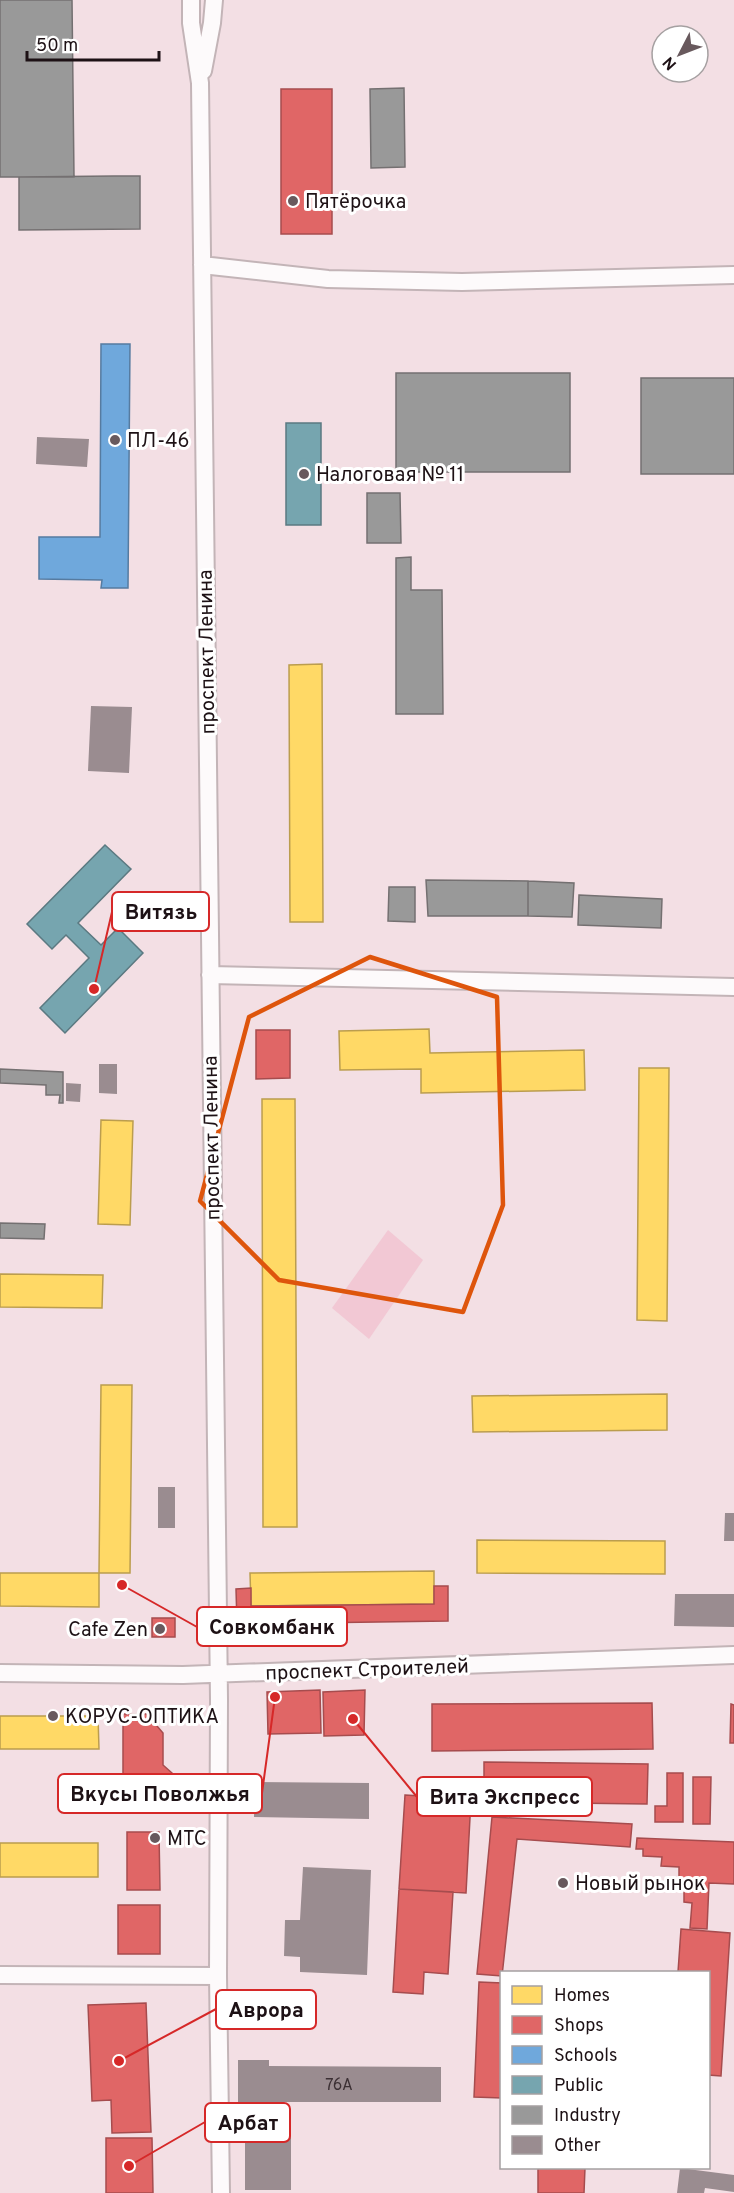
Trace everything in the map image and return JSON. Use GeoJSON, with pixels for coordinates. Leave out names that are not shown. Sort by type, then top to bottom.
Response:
{"type":"FeatureCollection","features":[{"type":"Feature","properties":{"kind":"street","name":"проспект Ленина"},"geometry":{"type":"LineString","coordinates":[[191,0],[191,23],[200,83],[218,1674],[221,2193]]}},
{"type":"Feature","properties":{"kind":"street","name":"проспект Ленина"},"geometry":{"type":"LineString","coordinates":[[200,83],[212,23],[214,0]]}},
{"type":"Feature","properties":{"kind":"street"},"geometry":{"type":"LineString","coordinates":[[202,265],[328,279],[462,282],[734,275]]}},
{"type":"Feature","properties":{"kind":"street"},"geometry":{"type":"LineString","coordinates":[[210,975],[734,987]]}},
{"type":"Feature","properties":{"kind":"street","name":"проспект Строителей"},"geometry":{"type":"LineString","coordinates":[[0,1673],[218,1674],[734,1655]]}},
{"type":"Feature","properties":{"kind":"street"},"geometry":{"type":"LineString","coordinates":[[0,1975],[218,1976]]}},
{"type":"Feature","properties":{"kind":"highlighted area"},"geometry":{"type":"Polygon","coordinates":[[[370,957],[497,997],[503,1205],[463,1312],[279,1280],[200,1201],[249,1017],[370,957]]]}},
{"type":"Feature","properties":{"kind":"shaded area"},"geometry":{"type":"Polygon","coordinates":[[[388,1230],[423,1260],[369,1339],[332,1308],[388,1230]]]}},
{"type":"Feature","properties":{"kind":"building: Homes"},"geometry":{"type":"Polygon","coordinates":[[[322,664],[323,922],[290,922],[289,665],[322,664]]]}},
{"type":"Feature","properties":{"kind":"building: Homes"},"geometry":{"type":"Polygon","coordinates":[[[429,1029],[430,1053],[584,1050],[585,1090],[421,1093],[421,1069],[340,1070],[339,1031],[429,1029]]]}},
{"type":"Feature","properties":{"kind":"building: Homes"},"geometry":{"type":"Polygon","coordinates":[[[639,1068],[669,1068],[667,1321],[637,1320],[639,1068]]]}},
{"type":"Feature","properties":{"kind":"building: Homes"},"geometry":{"type":"Polygon","coordinates":[[[262,1099],[295,1099],[297,1527],[263,1527],[262,1099]]]}},
{"type":"Feature","properties":{"kind":"building: Homes"},"geometry":{"type":"Polygon","coordinates":[[[101,1120],[133,1121],[130,1225],[98,1224],[101,1120]]]}},
{"type":"Feature","properties":{"kind":"building: Homes"},"geometry":{"type":"Polygon","coordinates":[[[0,1274],[103,1275],[102,1308],[0,1307],[0,1274]]]}},
{"type":"Feature","properties":{"kind":"building: Homes"},"geometry":{"type":"Polygon","coordinates":[[[101,1385],[132,1385],[130,1573],[99,1573],[101,1385]]]}},
{"type":"Feature","properties":{"kind":"building: Homes"},"geometry":{"type":"Polygon","coordinates":[[[667,1394],[667,1430],[473,1432],[472,1396],[667,1394]]]}},
{"type":"Feature","properties":{"kind":"building: Homes"},"geometry":{"type":"Polygon","coordinates":[[[477,1540],[665,1541],[665,1574],[477,1573],[477,1540]]]}},
{"type":"Feature","properties":{"kind":"building: Homes"},"geometry":{"type":"Polygon","coordinates":[[[434,1571],[434,1604],[251,1606],[250,1573],[434,1571]]]}},
{"type":"Feature","properties":{"kind":"building: Homes"},"geometry":{"type":"Polygon","coordinates":[[[0,1573],[99,1573],[99,1607],[0,1606],[0,1573]]]}},
{"type":"Feature","properties":{"kind":"building: Homes"},"geometry":{"type":"Polygon","coordinates":[[[0,1716],[98,1716],[99,1749],[0,1749],[0,1716]]]}},
{"type":"Feature","properties":{"kind":"building: Homes"},"geometry":{"type":"Polygon","coordinates":[[[0,1843],[98,1843],[98,1877],[0,1877],[0,1843]]]}},
{"type":"Feature","properties":{"kind":"building: Shops"},"geometry":{"type":"Polygon","coordinates":[[[281,89],[332,89],[332,234],[281,234],[281,89]]]}},
{"type":"Feature","properties":{"kind":"building: Shops"},"geometry":{"type":"Polygon","coordinates":[[[256,1030],[290,1030],[290,1078],[256,1079],[256,1030]]]}},
{"type":"Feature","properties":{"kind":"building: Shops"},"geometry":{"type":"Polygon","coordinates":[[[434,1586],[448,1586],[448,1621],[237,1624],[236,1589],[251,1588],[251,1606],[434,1604],[434,1586]]]}},
{"type":"Feature","properties":{"kind":"building: Shops"},"geometry":{"type":"Polygon","coordinates":[[[152,1618],[175,1618],[175,1637],[152,1637],[152,1618]]]}},
{"type":"Feature","properties":{"kind":"building: Shops"},"geometry":{"type":"Polygon","coordinates":[[[320,1690],[321,1733],[268,1734],[267,1692],[320,1690]]]}},
{"type":"Feature","properties":{"kind":"building: Shops"},"geometry":{"type":"Polygon","coordinates":[[[365,1690],[364,1735],[324,1736],[323,1692],[365,1690]]]}},
{"type":"Feature","properties":{"kind":"building: Shops"},"geometry":{"type":"Polygon","coordinates":[[[652,1703],[653,1749],[432,1751],[432,1704],[652,1703]]]}},
{"type":"Feature","properties":{"kind":"building: Shops"},"geometry":{"type":"Polygon","coordinates":[[[731,1704],[734,1705],[734,1743],[730,1743],[731,1704]]]}},
{"type":"Feature","properties":{"kind":"building: Shops"},"geometry":{"type":"Polygon","coordinates":[[[123,1714],[157,1714],[157,1726],[163,1733],[163,1765],[172,1773],[164,1782],[164,1804],[156,1813],[123,1813],[123,1714]]]}},
{"type":"Feature","properties":{"kind":"building: Shops"},"geometry":{"type":"Polygon","coordinates":[[[484,1762],[648,1764],[647,1804],[484,1802],[484,1762]]]}},
{"type":"Feature","properties":{"kind":"building: Shops"},"geometry":{"type":"Polygon","coordinates":[[[667,1773],[683,1773],[683,1822],[655,1822],[655,1806],[667,1806],[667,1773]]]}},
{"type":"Feature","properties":{"kind":"building: Shops"},"geometry":{"type":"Polygon","coordinates":[[[693,1777],[711,1777],[710,1824],[693,1824],[693,1777]]]}},
{"type":"Feature","properties":{"kind":"building: Shops"},"geometry":{"type":"Polygon","coordinates":[[[405,1795],[471,1799],[466,1893],[399,1889],[405,1795]]]}},
{"type":"Feature","properties":{"kind":"building: Shops"},"geometry":{"type":"Polygon","coordinates":[[[492,1817],[632,1824],[630,1847],[517,1839],[503,1971],[500,1971],[500,1976],[477,1974],[492,1817]]]}},
{"type":"Feature","properties":{"kind":"building: Shops"},"geometry":{"type":"Polygon","coordinates":[[[127,1832],[159,1832],[160,1890],[127,1890],[127,1832]]]}},
{"type":"Feature","properties":{"kind":"building: Shops"},"geometry":{"type":"Polygon","coordinates":[[[637,1838],[734,1842],[734,1884],[709,1883],[707,1929],[690,1928],[692,1903],[684,1902],[684,1883],[679,1883],[679,1867],[661,1866],[662,1857],[643,1856],[643,1849],[636,1849],[637,1838]]]}},
{"type":"Feature","properties":{"kind":"building: Shops"},"geometry":{"type":"Polygon","coordinates":[[[399,1889],[453,1892],[448,1974],[424,1972],[423,1994],[393,1992],[399,1889]]]}},
{"type":"Feature","properties":{"kind":"building: Shops"},"geometry":{"type":"Polygon","coordinates":[[[118,1905],[160,1905],[160,1954],[118,1954],[118,1905]]]}},
{"type":"Feature","properties":{"kind":"building: Shops"},"geometry":{"type":"Polygon","coordinates":[[[681,1929],[730,1933],[721,2076],[710,2075],[710,1971],[678,1971],[681,1929]]]}},
{"type":"Feature","properties":{"kind":"building: Shops"},"geometry":{"type":"Polygon","coordinates":[[[479,1982],[500,1983],[500,2098],[474,2097],[479,1982]]]}},
{"type":"Feature","properties":{"kind":"building: Shops"},"geometry":{"type":"Polygon","coordinates":[[[146,2003],[151,2132],[112,2133],[111,2100],[92,2101],[88,2005],[146,2003]]]}},
{"type":"Feature","properties":{"kind":"building: Shops"},"geometry":{"type":"Polygon","coordinates":[[[106,2138],[152,2138],[153,2193],[106,2193],[106,2138]]]}},
{"type":"Feature","properties":{"kind":"building: Shops"},"geometry":{"type":"Polygon","coordinates":[[[538,2169],[585,2169],[584,2193],[538,2193],[538,2169]]]}},
{"type":"Feature","properties":{"kind":"building: Schools","name":"ПЛ-46"},"geometry":{"type":"Polygon","coordinates":[[[101,344],[130,344],[128,588],[101,588],[102,580],[39,579],[39,537],[100,537],[101,344]]]}},
{"type":"Feature","properties":{"kind":"building: Public","name":"Налоговая № 11"},"geometry":{"type":"Polygon","coordinates":[[[286,423],[321,423],[321,525],[286,525],[286,423]]]}},
{"type":"Feature","properties":{"kind":"building: Public"},"geometry":{"type":"Polygon","coordinates":[[[105,845],[131,869],[78,923],[101,945],[118,928],[143,953],[65,1033],[40,1008],[89,958],[66,935],[52,949],[27,924],[105,845]]]}},
{"type":"Feature","properties":{"kind":"building: Industry"},"geometry":{"type":"Polygon","coordinates":[[[0,0],[72,0],[74,177],[0,177],[0,0]]]}},
{"type":"Feature","properties":{"kind":"building: Industry"},"geometry":{"type":"Polygon","coordinates":[[[404,88],[405,167],[371,168],[370,89],[404,88]]]}},
{"type":"Feature","properties":{"kind":"building: Industry"},"geometry":{"type":"Polygon","coordinates":[[[140,176],[140,229],[19,230],[19,177],[140,176]]]}},
{"type":"Feature","properties":{"kind":"building: Industry"},"geometry":{"type":"Polygon","coordinates":[[[396,373],[570,373],[570,472],[396,472],[396,373]]]}},
{"type":"Feature","properties":{"kind":"building: Industry"},"geometry":{"type":"Polygon","coordinates":[[[641,378],[734,378],[734,474],[641,474],[641,378]]]}},
{"type":"Feature","properties":{"kind":"building: Industry"},"geometry":{"type":"Polygon","coordinates":[[[367,493],[400,493],[401,543],[367,543],[367,493]]]}},
{"type":"Feature","properties":{"kind":"building: Industry"},"geometry":{"type":"Polygon","coordinates":[[[411,557],[411,590],[442,590],[443,714],[396,714],[396,558],[411,557]]]}},
{"type":"Feature","properties":{"kind":"building: Industry"},"geometry":{"type":"Polygon","coordinates":[[[426,880],[528,881],[528,916],[428,916],[426,880]]]}},
{"type":"Feature","properties":{"kind":"building: Industry"},"geometry":{"type":"Polygon","coordinates":[[[528,881],[574,883],[572,917],[528,916],[528,881]]]}},
{"type":"Feature","properties":{"kind":"building: Industry"},"geometry":{"type":"Polygon","coordinates":[[[389,887],[415,887],[415,922],[388,921],[389,887]]]}},
{"type":"Feature","properties":{"kind":"building: Industry"},"geometry":{"type":"Polygon","coordinates":[[[579,895],[662,899],[661,928],[578,925],[579,895]]]}},
{"type":"Feature","properties":{"kind":"building: Industry"},"geometry":{"type":"Polygon","coordinates":[[[0,1069],[63,1072],[63,1103],[59,1103],[60,1095],[46,1095],[46,1085],[0,1083],[0,1069]]]}},
{"type":"Feature","properties":{"kind":"building: Industry"},"geometry":{"type":"Polygon","coordinates":[[[0,1223],[45,1224],[44,1239],[0,1238],[0,1223]]]}},
{"type":"Feature","properties":{"kind":"building: Other"},"geometry":{"type":"Polygon","coordinates":[[[37,437],[89,439],[87,467],[36,464],[37,437]]]}},
{"type":"Feature","properties":{"kind":"building: Other"},"geometry":{"type":"Polygon","coordinates":[[[91,706],[132,707],[129,773],[88,771],[91,706]]]}},
{"type":"Feature","properties":{"kind":"building: Other"},"geometry":{"type":"Polygon","coordinates":[[[99,1064],[117,1064],[117,1094],[99,1093],[99,1064]]]}},
{"type":"Feature","properties":{"kind":"building: Other"},"geometry":{"type":"Polygon","coordinates":[[[66,1083],[81,1084],[80,1102],[66,1101],[66,1083]]]}},
{"type":"Feature","properties":{"kind":"building: Other"},"geometry":{"type":"Polygon","coordinates":[[[158,1487],[175,1487],[175,1528],[158,1528],[158,1487]]]}},
{"type":"Feature","properties":{"kind":"building: Other"},"geometry":{"type":"Polygon","coordinates":[[[725,1513],[734,1513],[734,1541],[724,1541],[725,1513]]]}},
{"type":"Feature","properties":{"kind":"building: Other"},"geometry":{"type":"Polygon","coordinates":[[[675,1594],[734,1594],[734,1627],[674,1626],[675,1594]]]}},
{"type":"Feature","properties":{"kind":"building: Other"},"geometry":{"type":"Polygon","coordinates":[[[255,1782],[369,1783],[369,1819],[254,1817],[255,1782]]]}},
{"type":"Feature","properties":{"kind":"building: Other"},"geometry":{"type":"Polygon","coordinates":[[[303,1867],[371,1870],[367,1975],[300,1972],[300,1957],[284,1956],[285,1920],[300,1920],[303,1867]]]}},
{"type":"Feature","properties":{"kind":"building: Other"},"geometry":{"type":"Polygon","coordinates":[[[238,2060],[269,2060],[269,2066],[441,2067],[441,2102],[269,2102],[269,2113],[238,2112],[238,2060]]]}},
{"type":"Feature","properties":{"kind":"building: Other"},"geometry":{"type":"Polygon","coordinates":[[[245,2136],[291,2136],[291,2190],[245,2190],[245,2136]]]}},
{"type":"Feature","properties":{"kind":"building: Other"},"geometry":{"type":"Polygon","coordinates":[[[680,2169],[734,2175],[734,2192],[705,2188],[704,2193],[677,2193],[680,2169]]]}},
{"type":"Feature","properties":{"kind":"place","name":"Пятёрочка"},"geometry":{"type":"Point","coordinates":[293,201]}},
{"type":"Feature","properties":{"kind":"place","name":"ПЛ-46"},"geometry":{"type":"Point","coordinates":[115,440]}},
{"type":"Feature","properties":{"kind":"place","name":"Налоговая № 11"},"geometry":{"type":"Point","coordinates":[304,474]}},
{"type":"Feature","properties":{"kind":"place","name":"Витязь"},"geometry":{"type":"Point","coordinates":[94,989]}},
{"type":"Feature","properties":{"kind":"place","name":"Совкомбанк"},"geometry":{"type":"Point","coordinates":[122,1585]}},
{"type":"Feature","properties":{"kind":"place","name":"Cafe Zen"},"geometry":{"type":"Point","coordinates":[160,1629]}},
{"type":"Feature","properties":{"kind":"place","name":"Вкусы Поволжья"},"geometry":{"type":"Point","coordinates":[275,1697]}},
{"type":"Feature","properties":{"kind":"place","name":"КОРУС-ОПТИКА"},"geometry":{"type":"Point","coordinates":[53,1716]}},
{"type":"Feature","properties":{"kind":"place","name":"Вита Экспресс"},"geometry":{"type":"Point","coordinates":[353,1719]}},
{"type":"Feature","properties":{"kind":"place","name":"МТС"},"geometry":{"type":"Point","coordinates":[155,1838]}},
{"type":"Feature","properties":{"kind":"place","name":"Новый рынок"},"geometry":{"type":"Point","coordinates":[563,1883]}},
{"type":"Feature","properties":{"kind":"place","name":"Аврора"},"geometry":{"type":"Point","coordinates":[119,2061]}},
{"type":"Feature","properties":{"kind":"place","name":"Арбат"},"geometry":{"type":"Point","coordinates":[129,2166]}}]}
